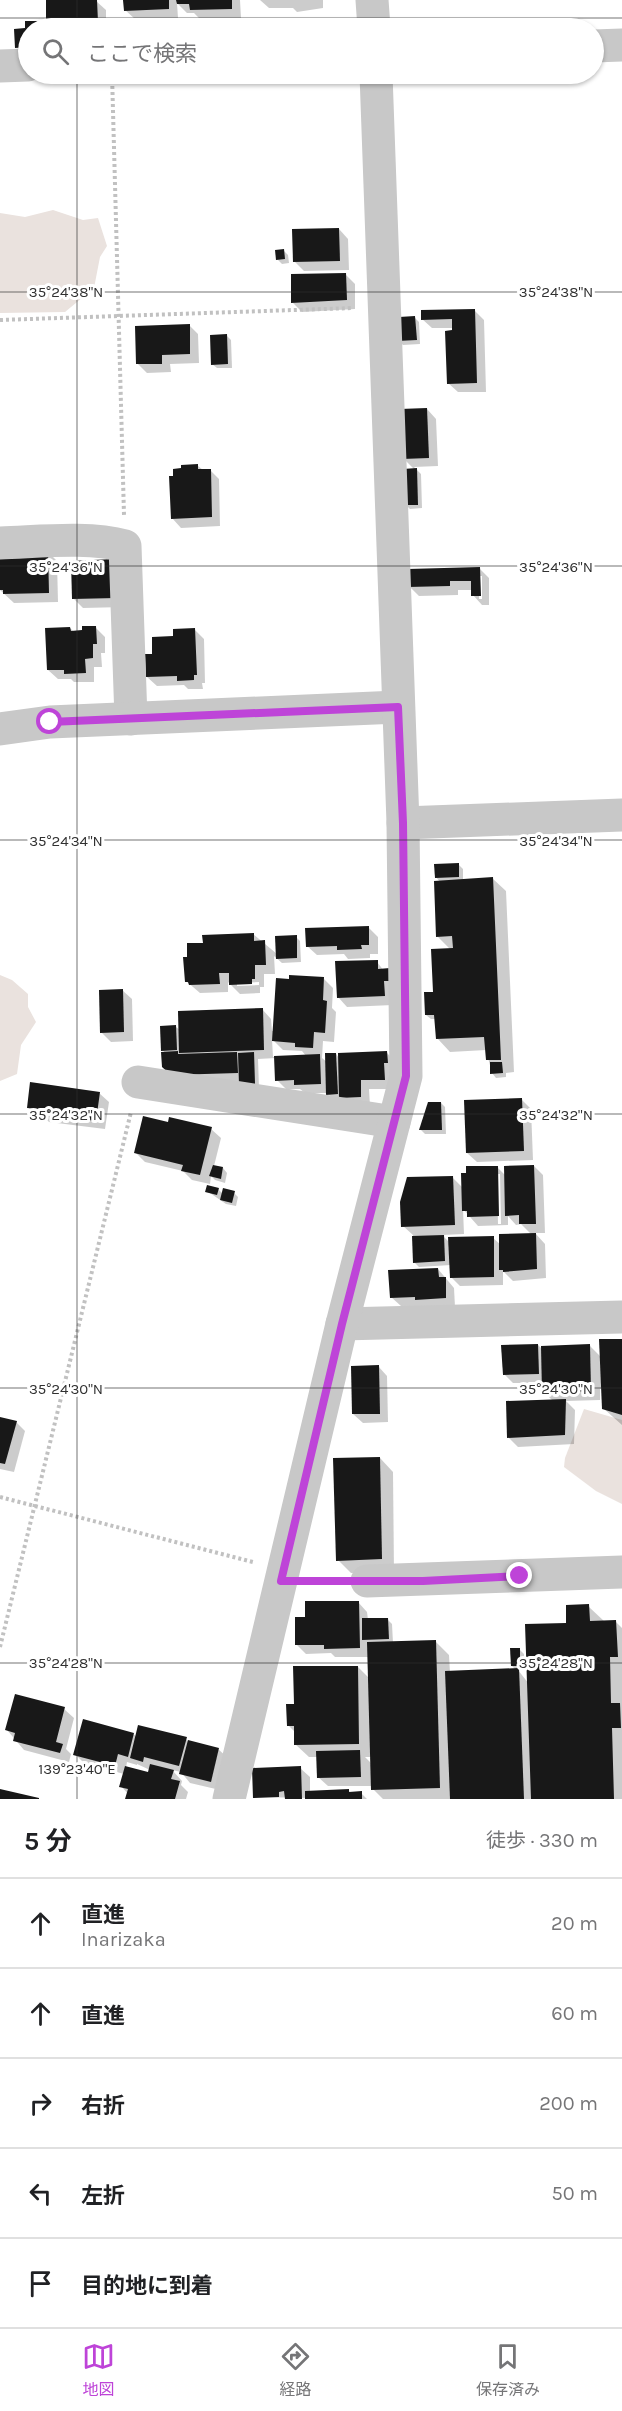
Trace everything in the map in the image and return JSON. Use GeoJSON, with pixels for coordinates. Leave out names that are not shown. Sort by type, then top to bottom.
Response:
{"type":"FeatureCollection","features":[{"type":"Feature","properties":{"kind":"street"},"geometry":{"type":"LineString","coordinates":[[372,0],[373,18]]}},
{"type":"Feature","properties":{"kind":"street"},"geometry":{"type":"LineString","coordinates":[[604,46],[622,45]]}},
{"type":"Feature","properties":{"kind":"street"},"geometry":{"type":"LineString","coordinates":[[229,1799],[342,1324],[406,1076],[403,823],[376,84]]}},
{"type":"Feature","properties":{"kind":"street"},"geometry":{"type":"LineString","coordinates":[[0,543],[83,542],[114,543],[125,546],[131,719]]}},
{"type":"Feature","properties":{"kind":"street"},"geometry":{"type":"LineString","coordinates":[[0,729],[50,722],[398,707]]}},
{"type":"Feature","properties":{"kind":"street"},"geometry":{"type":"LineString","coordinates":[[403,823],[622,814]]}},
{"type":"Feature","properties":{"kind":"street"},"geometry":{"type":"LineString","coordinates":[[138,1082],[394,1122]]}},
{"type":"Feature","properties":{"kind":"street"},"geometry":{"type":"LineString","coordinates":[[342,1324],[622,1317]]}},
{"type":"Feature","properties":{"kind":"street"},"geometry":{"type":"LineString","coordinates":[[367,1581],[622,1572]]}},
{"type":"Feature","properties":{"kind":"path"},"geometry":{"type":"LineString","coordinates":[[112,84],[125,546]]}},
{"type":"Feature","properties":{"kind":"path"},"geometry":{"type":"LineString","coordinates":[[0,320],[384,307]]}},
{"type":"Feature","properties":{"kind":"path"},"geometry":{"type":"LineString","coordinates":[[0,1647],[138,1082]]}},
{"type":"Feature","properties":{"kind":"path"},"geometry":{"type":"LineString","coordinates":[[0,1497],[282,1576],[367,1581]]}},
{"type":"Feature","properties":{"kind":"shaded area"},"geometry":{"type":"Polygon","coordinates":[[[53,210],[83,220],[98,218],[107,246],[100,257],[94,288],[65,312],[0,313],[0,213],[25,217],[53,210]]]}},
{"type":"Feature","properties":{"kind":"shaded area"},"geometry":{"type":"Polygon","coordinates":[[[0,975],[12,980],[28,994],[28,1007],[36,1022],[21,1045],[17,1074],[0,1081],[0,975]]]}},
{"type":"Feature","properties":{"kind":"shaded area"},"geometry":{"type":"Polygon","coordinates":[[[584,1409],[622,1420],[622,1504],[596,1491],[564,1467],[565,1458],[584,1409]]]}},
{"type":"Feature","properties":{"kind":"building"},"geometry":{"type":"Polygon","coordinates":[[[46,0],[97,0],[98,18],[46,18],[46,0]]]}},
{"type":"Feature","properties":{"kind":"building"},"geometry":{"type":"Polygon","coordinates":[[[123,0],[169,0],[169,9],[124,11],[123,0]]]}},
{"type":"Feature","properties":{"kind":"building"},"geometry":{"type":"Polygon","coordinates":[[[176,0],[232,0],[232,9],[190,10],[189,4],[177,4],[176,0]]]}},
{"type":"Feature","properties":{"kind":"building"},"geometry":{"type":"Polygon","coordinates":[[[14,29],[18,29],[18,48],[15,48],[14,29]]]}},
{"type":"Feature","properties":{"kind":"building"},"geometry":{"type":"Polygon","coordinates":[[[339,228],[340,261],[293,262],[292,229],[339,228]]]}},
{"type":"Feature","properties":{"kind":"building"},"geometry":{"type":"Polygon","coordinates":[[[284,249],[285,259],[276,260],[275,250],[284,249]]]}},
{"type":"Feature","properties":{"kind":"building"},"geometry":{"type":"Polygon","coordinates":[[[346,273],[347,300],[291,303],[291,274],[346,273]]]}},
{"type":"Feature","properties":{"kind":"building"},"geometry":{"type":"Polygon","coordinates":[[[475,309],[477,383],[447,384],[445,331],[452,330],[452,319],[421,320],[421,310],[475,309]]]}},
{"type":"Feature","properties":{"kind":"building"},"geometry":{"type":"Polygon","coordinates":[[[415,316],[417,340],[397,341],[399,317],[415,316]]]}},
{"type":"Feature","properties":{"kind":"building"},"geometry":{"type":"Polygon","coordinates":[[[190,324],[190,354],[162,355],[162,364],[136,364],[135,326],[190,324]]]}},
{"type":"Feature","properties":{"kind":"building"},"geometry":{"type":"Polygon","coordinates":[[[227,334],[228,364],[211,365],[210,335],[227,334]]]}},
{"type":"Feature","properties":{"kind":"building"},"geometry":{"type":"Polygon","coordinates":[[[427,408],[429,458],[402,459],[400,409],[427,408]]]}},
{"type":"Feature","properties":{"kind":"building"},"geometry":{"type":"Polygon","coordinates":[[[198,464],[198,469],[211,469],[212,517],[171,519],[169,476],[173,476],[173,469],[181,468],[181,465],[198,464]]]}},
{"type":"Feature","properties":{"kind":"building"},"geometry":{"type":"Polygon","coordinates":[[[417,468],[418,505],[404,505],[403,469],[417,468]]]}},
{"type":"Feature","properties":{"kind":"building"},"geometry":{"type":"Polygon","coordinates":[[[48,550],[49,593],[3,594],[3,590],[0,590],[0,551],[48,550]]]}},
{"type":"Feature","properties":{"kind":"building"},"geometry":{"type":"Polygon","coordinates":[[[114,559],[116,598],[72,599],[71,561],[114,559]]]}},
{"type":"Feature","properties":{"kind":"building"},"geometry":{"type":"Polygon","coordinates":[[[480,567],[481,596],[471,596],[471,581],[450,581],[450,586],[408,587],[408,569],[480,567]]]}},
{"type":"Feature","properties":{"kind":"building"},"geometry":{"type":"Polygon","coordinates":[[[82,626],[96,626],[97,644],[93,644],[93,658],[85,659],[86,673],[64,674],[64,670],[47,670],[45,628],[70,627],[71,631],[82,630],[82,626]]]}},
{"type":"Feature","properties":{"kind":"building"},"geometry":{"type":"Polygon","coordinates":[[[195,628],[197,675],[194,675],[194,680],[177,681],[177,676],[146,677],[145,654],[152,654],[152,637],[173,636],[173,629],[195,628]]]}},
{"type":"Feature","properties":{"kind":"building"},"geometry":{"type":"Polygon","coordinates":[[[459,863],[459,877],[435,878],[434,864],[459,863]]]}},
{"type":"Feature","properties":{"kind":"building"},"geometry":{"type":"Polygon","coordinates":[[[493,877],[501,1060],[486,1060],[484,1037],[436,1039],[434,1015],[425,1015],[424,992],[433,992],[431,949],[453,948],[452,936],[436,937],[434,881],[493,877]]]}},
{"type":"Feature","properties":{"kind":"building"},"geometry":{"type":"Polygon","coordinates":[[[369,926],[369,945],[361,945],[362,949],[337,950],[337,946],[306,947],[305,928],[369,926]]]}},
{"type":"Feature","properties":{"kind":"building"},"geometry":{"type":"Polygon","coordinates":[[[254,933],[254,941],[265,940],[266,965],[255,965],[255,979],[252,979],[252,984],[229,985],[229,973],[219,973],[220,984],[189,985],[185,982],[183,957],[187,957],[187,943],[203,943],[202,935],[254,933]]]}},
{"type":"Feature","properties":{"kind":"building"},"geometry":{"type":"Polygon","coordinates":[[[297,935],[297,958],[276,959],[275,936],[297,935]]]}},
{"type":"Feature","properties":{"kind":"building"},"geometry":{"type":"Polygon","coordinates":[[[378,960],[378,969],[390,968],[391,981],[384,981],[385,996],[337,998],[335,961],[378,960]]]}},
{"type":"Feature","properties":{"kind":"building"},"geometry":{"type":"Polygon","coordinates":[[[289,975],[324,977],[323,1000],[327,1001],[325,1033],[314,1032],[313,1048],[295,1047],[295,1043],[272,1041],[276,978],[289,979],[289,975]]]}},
{"type":"Feature","properties":{"kind":"building"},"geometry":{"type":"Polygon","coordinates":[[[123,989],[124,1032],[100,1033],[99,990],[123,989]]]}},
{"type":"Feature","properties":{"kind":"building"},"geometry":{"type":"Polygon","coordinates":[[[263,1008],[264,1050],[179,1053],[178,1011],[263,1008]]]}},
{"type":"Feature","properties":{"kind":"building"},"geometry":{"type":"Polygon","coordinates":[[[176,1025],[177,1050],[161,1051],[160,1026],[176,1025]]]}},
{"type":"Feature","properties":{"kind":"building"},"geometry":{"type":"Polygon","coordinates":[[[178,1051],[178,1054],[237,1052],[238,1073],[171,1075],[162,1067],[161,1052],[178,1051]]]}},
{"type":"Feature","properties":{"kind":"building"},"geometry":{"type":"Polygon","coordinates":[[[387,1051],[388,1063],[384,1063],[385,1080],[361,1080],[361,1097],[339,1098],[338,1053],[387,1051]]]}},
{"type":"Feature","properties":{"kind":"building"},"geometry":{"type":"Polygon","coordinates":[[[254,1052],[255,1084],[239,1085],[238,1053],[254,1052]]]}},
{"type":"Feature","properties":{"kind":"building"},"geometry":{"type":"Polygon","coordinates":[[[325,1053],[336,1053],[338,1094],[326,1095],[325,1053]]]}},
{"type":"Feature","properties":{"kind":"building"},"geometry":{"type":"Polygon","coordinates":[[[320,1054],[321,1084],[294,1085],[294,1080],[275,1081],[274,1056],[320,1054]]]}},
{"type":"Feature","properties":{"kind":"building"},"geometry":{"type":"Polygon","coordinates":[[[490,1062],[502,1062],[503,1073],[490,1074],[490,1062]]]}},
{"type":"Feature","properties":{"kind":"building"},"geometry":{"type":"Polygon","coordinates":[[[30,1082],[100,1092],[96,1121],[38,1113],[39,1109],[27,1108],[30,1082]]]}},
{"type":"Feature","properties":{"kind":"building"},"geometry":{"type":"Polygon","coordinates":[[[522,1098],[524,1151],[466,1153],[464,1100],[522,1098]]]}},
{"type":"Feature","properties":{"kind":"building"},"geometry":{"type":"Polygon","coordinates":[[[428,1102],[441,1102],[442,1130],[419,1130],[428,1102]]]}},
{"type":"Feature","properties":{"kind":"building"},"geometry":{"type":"Polygon","coordinates":[[[143,1116],[168,1122],[169,1117],[212,1127],[200,1175],[181,1171],[183,1165],[134,1153],[143,1116]]]}},
{"type":"Feature","properties":{"kind":"building"},"geometry":{"type":"Polygon","coordinates":[[[213,1165],[223,1167],[221,1179],[209,1176],[213,1165]]]}},
{"type":"Feature","properties":{"kind":"building"},"geometry":{"type":"Polygon","coordinates":[[[534,1165],[536,1224],[519,1224],[519,1215],[505,1216],[504,1166],[534,1165]]]}},
{"type":"Feature","properties":{"kind":"building"},"geometry":{"type":"Polygon","coordinates":[[[466,1166],[498,1166],[499,1216],[467,1217],[467,1211],[462,1211],[461,1173],[466,1173],[466,1166]]]}},
{"type":"Feature","properties":{"kind":"building"},"geometry":{"type":"Polygon","coordinates":[[[453,1176],[455,1225],[401,1227],[400,1202],[407,1177],[453,1176]]]}},
{"type":"Feature","properties":{"kind":"building"},"geometry":{"type":"Polygon","coordinates":[[[207,1185],[219,1188],[217,1195],[205,1192],[207,1185]]]}},
{"type":"Feature","properties":{"kind":"building"},"geometry":{"type":"Polygon","coordinates":[[[223,1188],[235,1191],[232,1203],[220,1200],[223,1188]]]}},
{"type":"Feature","properties":{"kind":"building"},"geometry":{"type":"Polygon","coordinates":[[[536,1233],[537,1269],[503,1272],[499,1270],[499,1234],[536,1233]]]}},
{"type":"Feature","properties":{"kind":"building"},"geometry":{"type":"Polygon","coordinates":[[[444,1235],[445,1261],[413,1263],[412,1236],[444,1235]]]}},
{"type":"Feature","properties":{"kind":"building"},"geometry":{"type":"Polygon","coordinates":[[[494,1236],[494,1277],[450,1278],[448,1237],[494,1236]]]}},
{"type":"Feature","properties":{"kind":"building"},"geometry":{"type":"Polygon","coordinates":[[[438,1268],[439,1277],[446,1277],[446,1298],[415,1300],[415,1297],[390,1298],[388,1270],[438,1268]]]}},
{"type":"Feature","properties":{"kind":"building"},"geometry":{"type":"Polygon","coordinates":[[[599,1339],[622,1339],[622,1415],[602,1409],[599,1339]]]}},
{"type":"Feature","properties":{"kind":"building"},"geometry":{"type":"Polygon","coordinates":[[[538,1344],[539,1374],[503,1375],[501,1345],[538,1344]]]}},
{"type":"Feature","properties":{"kind":"building"},"geometry":{"type":"Polygon","coordinates":[[[590,1344],[591,1391],[542,1393],[541,1346],[590,1344]]]}},
{"type":"Feature","properties":{"kind":"building"},"geometry":{"type":"Polygon","coordinates":[[[379,1365],[380,1414],[352,1414],[351,1366],[379,1365]]]}},
{"type":"Feature","properties":{"kind":"building"},"geometry":{"type":"Polygon","coordinates":[[[566,1399],[565,1435],[507,1438],[506,1401],[566,1399]]]}},
{"type":"Feature","properties":{"kind":"building"},"geometry":{"type":"Polygon","coordinates":[[[0,1417],[17,1421],[5,1464],[0,1463],[0,1417]]]}},
{"type":"Feature","properties":{"kind":"building"},"geometry":{"type":"Polygon","coordinates":[[[380,1457],[382,1559],[336,1561],[333,1458],[380,1457]]]}},
{"type":"Feature","properties":{"kind":"building"},"geometry":{"type":"Polygon","coordinates":[[[305,1601],[359,1601],[360,1648],[324,1649],[324,1645],[295,1645],[295,1617],[305,1617],[305,1601]]]}},
{"type":"Feature","properties":{"kind":"building"},"geometry":{"type":"Polygon","coordinates":[[[589,1604],[590,1621],[616,1620],[618,1657],[610,1657],[611,1703],[620,1703],[621,1728],[612,1728],[614,1799],[531,1799],[525,1624],[566,1623],[566,1605],[589,1604]]]}},
{"type":"Feature","properties":{"kind":"building"},"geometry":{"type":"Polygon","coordinates":[[[362,1618],[388,1618],[389,1639],[362,1640],[362,1618]]]}},
{"type":"Feature","properties":{"kind":"building"},"geometry":{"type":"Polygon","coordinates":[[[436,1640],[440,1788],[371,1790],[367,1642],[436,1640]]]}},
{"type":"Feature","properties":{"kind":"building"},"geometry":{"type":"Polygon","coordinates":[[[510,1648],[520,1648],[520,1666],[511,1666],[510,1648]]]}},
{"type":"Feature","properties":{"kind":"building"},"geometry":{"type":"Polygon","coordinates":[[[293,1666],[358,1666],[359,1744],[294,1745],[294,1726],[287,1726],[286,1704],[294,1704],[293,1666]]]}},
{"type":"Feature","properties":{"kind":"building"},"geometry":{"type":"Polygon","coordinates":[[[519,1668],[524,1799],[450,1799],[445,1671],[519,1668]]]}},
{"type":"Feature","properties":{"kind":"building"},"geometry":{"type":"Polygon","coordinates":[[[15,1694],[65,1707],[56,1742],[63,1744],[60,1753],[13,1741],[15,1733],[5,1730],[15,1694]]]}},
{"type":"Feature","properties":{"kind":"building"},"geometry":{"type":"Polygon","coordinates":[[[83,1719],[134,1733],[128,1757],[118,1754],[115,1766],[73,1755],[83,1719]]]}},
{"type":"Feature","properties":{"kind":"building"},"geometry":{"type":"Polygon","coordinates":[[[138,1725],[187,1737],[179,1766],[144,1757],[143,1762],[130,1758],[138,1725]]]}},
{"type":"Feature","properties":{"kind":"building"},"geometry":{"type":"Polygon","coordinates":[[[188,1740],[219,1748],[211,1782],[179,1774],[188,1740]]]}},
{"type":"Feature","properties":{"kind":"building"},"geometry":{"type":"Polygon","coordinates":[[[360,1750],[361,1777],[317,1778],[316,1751],[360,1750]]]}},
{"type":"Feature","properties":{"kind":"building"},"geometry":{"type":"Polygon","coordinates":[[[150,1764],[174,1770],[171,1779],[180,1781],[175,1799],[125,1799],[128,1789],[119,1787],[125,1766],[148,1772],[150,1764]]]}},
{"type":"Feature","properties":{"kind":"building"},"geometry":{"type":"Polygon","coordinates":[[[301,1766],[302,1799],[285,1799],[284,1791],[279,1792],[279,1797],[253,1798],[252,1768],[301,1766]]]}},
{"type":"Feature","properties":{"kind":"building"},"geometry":{"type":"Polygon","coordinates":[[[0,1789],[39,1798],[39,1799],[0,1799],[0,1789]]]}},
{"type":"Feature","properties":{"kind":"building"},"geometry":{"type":"Polygon","coordinates":[[[349,1789],[349,1792],[362,1791],[362,1799],[305,1799],[305,1791],[349,1789]]]}},
{"type":"Feature","properties":{"kind":"route"},"geometry":{"type":"LineString","coordinates":[[50,722],[398,707],[403,823],[406,1076],[342,1324],[281,1581],[423,1581],[520,1576]]}}]}
